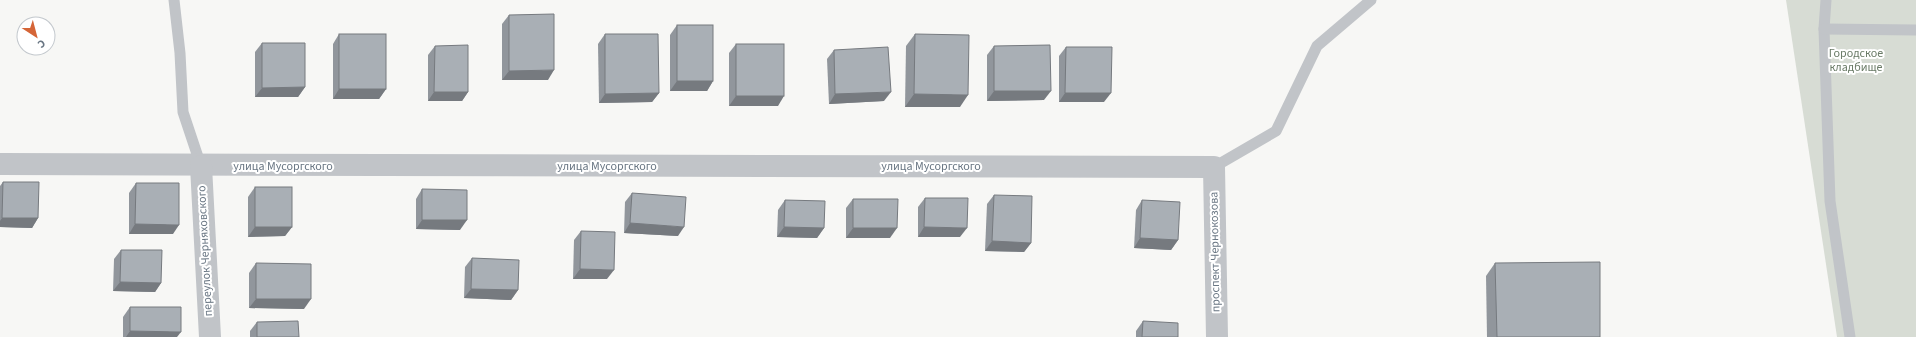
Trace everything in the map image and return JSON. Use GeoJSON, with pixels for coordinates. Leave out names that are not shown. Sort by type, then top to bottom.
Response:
{"type":"FeatureCollection","features":[{"type":"Feature","properties":{"kind":"street","name":"улица Мусоргского"},"geometry":{"type":"LineString","coordinates":[[0,164],[201,166],[1214,167]]}},
{"type":"Feature","properties":{"kind":"street","name":"переулок Черняховского"},"geometry":{"type":"LineString","coordinates":[[201,166],[210,337]]}},
{"type":"Feature","properties":{"kind":"street","name":"проспект Чернокозова"},"geometry":{"type":"LineString","coordinates":[[1214,167],[1217,337]]}},
{"type":"Feature","properties":{"kind":"lane"},"geometry":{"type":"LineString","coordinates":[[174,0],[180,53],[183,112],[201,166]]}},
{"type":"Feature","properties":{"kind":"lane"},"geometry":{"type":"LineString","coordinates":[[1214,167],[1276,131],[1317,46],[1371,0]]}},
{"type":"Feature","properties":{"kind":"lane"},"geometry":{"type":"LineString","coordinates":[[1826,0],[1824,29],[1830,201],[1850,337]]}},
{"type":"Feature","properties":{"kind":"lane"},"geometry":{"type":"LineString","coordinates":[[1824,29],[1916,30]]}},
{"type":"Feature","properties":{"kind":"green space","name":"Городское кладбище"},"geometry":{"type":"Polygon","coordinates":[[[1786,0],[1916,0],[1916,337],[1837,337],[1786,0]]]}},
{"type":"Feature","properties":{"kind":"building"},"geometry":{"type":"Polygon","coordinates":[[[554,14],[554,70],[509,71],[509,15],[554,14]]]}},
{"type":"Feature","properties":{"kind":"building"},"geometry":{"type":"Polygon","coordinates":[[[677,25],[713,25],[713,81],[677,81],[677,25]]]}},
{"type":"Feature","properties":{"kind":"building"},"geometry":{"type":"Polygon","coordinates":[[[339,34],[386,34],[386,89],[339,89],[339,34]]]}},
{"type":"Feature","properties":{"kind":"building"},"geometry":{"type":"Polygon","coordinates":[[[605,34],[658,34],[659,93],[605,94],[605,34]]]}},
{"type":"Feature","properties":{"kind":"building"},"geometry":{"type":"Polygon","coordinates":[[[915,34],[969,35],[968,95],[914,94],[915,34]]]}},
{"type":"Feature","properties":{"kind":"building"},"geometry":{"type":"Polygon","coordinates":[[[262,43],[305,43],[305,87],[262,88],[262,43]]]}},
{"type":"Feature","properties":{"kind":"building"},"geometry":{"type":"Polygon","coordinates":[[[736,44],[784,44],[784,96],[736,96],[736,44]]]}},
{"type":"Feature","properties":{"kind":"building"},"geometry":{"type":"Polygon","coordinates":[[[468,45],[468,92],[434,92],[435,46],[468,45]]]}},
{"type":"Feature","properties":{"kind":"building"},"geometry":{"type":"Polygon","coordinates":[[[1050,45],[1051,91],[994,91],[994,46],[1050,45]]]}},
{"type":"Feature","properties":{"kind":"building"},"geometry":{"type":"Polygon","coordinates":[[[888,47],[891,92],[835,94],[834,50],[888,47]]]}},
{"type":"Feature","properties":{"kind":"building"},"geometry":{"type":"Polygon","coordinates":[[[1066,47],[1112,47],[1111,93],[1065,93],[1066,47]]]}},
{"type":"Feature","properties":{"kind":"building"},"geometry":{"type":"Polygon","coordinates":[[[3,182],[39,182],[38,218],[2,218],[3,182]]]}},
{"type":"Feature","properties":{"kind":"building"},"geometry":{"type":"Polygon","coordinates":[[[136,183],[179,183],[179,225],[135,224],[136,183]]]}},
{"type":"Feature","properties":{"kind":"building"},"geometry":{"type":"Polygon","coordinates":[[[255,187],[292,187],[292,227],[255,227],[255,187]]]}},
{"type":"Feature","properties":{"kind":"building"},"geometry":{"type":"Polygon","coordinates":[[[422,189],[467,190],[467,220],[422,220],[422,189]]]}},
{"type":"Feature","properties":{"kind":"building"},"geometry":{"type":"Polygon","coordinates":[[[632,193],[686,197],[684,227],[630,223],[632,193]]]}},
{"type":"Feature","properties":{"kind":"building"},"geometry":{"type":"Polygon","coordinates":[[[994,195],[1032,196],[1031,243],[992,241],[994,195]]]}},
{"type":"Feature","properties":{"kind":"building"},"geometry":{"type":"Polygon","coordinates":[[[925,198],[968,198],[967,228],[924,227],[925,198]]]}},
{"type":"Feature","properties":{"kind":"building"},"geometry":{"type":"Polygon","coordinates":[[[853,199],[898,199],[897,228],[853,228],[853,199]]]}},
{"type":"Feature","properties":{"kind":"building"},"geometry":{"type":"Polygon","coordinates":[[[785,200],[825,201],[824,228],[784,227],[785,200]]]}},
{"type":"Feature","properties":{"kind":"building"},"geometry":{"type":"Polygon","coordinates":[[[1142,200],[1180,202],[1178,240],[1140,238],[1142,200]]]}},
{"type":"Feature","properties":{"kind":"building"},"geometry":{"type":"Polygon","coordinates":[[[581,231],[615,232],[614,270],[580,269],[581,231]]]}},
{"type":"Feature","properties":{"kind":"building"},"geometry":{"type":"Polygon","coordinates":[[[121,250],[162,250],[161,283],[120,282],[121,250]]]}},
{"type":"Feature","properties":{"kind":"building"},"geometry":{"type":"Polygon","coordinates":[[[472,258],[519,260],[518,290],[471,289],[472,258]]]}},
{"type":"Feature","properties":{"kind":"building"},"geometry":{"type":"Polygon","coordinates":[[[1600,262],[1600,337],[1497,337],[1495,263],[1600,262]]]}},
{"type":"Feature","properties":{"kind":"building"},"geometry":{"type":"Polygon","coordinates":[[[256,263],[311,264],[311,299],[256,299],[256,263]]]}},
{"type":"Feature","properties":{"kind":"building"},"geometry":{"type":"Polygon","coordinates":[[[130,307],[181,307],[181,332],[130,331],[130,307]]]}},
{"type":"Feature","properties":{"kind":"building"},"geometry":{"type":"Polygon","coordinates":[[[298,321],[299,337],[257,337],[257,322],[298,321]]]}},
{"type":"Feature","properties":{"kind":"building"},"geometry":{"type":"Polygon","coordinates":[[[1143,321],[1178,323],[1178,337],[1142,337],[1143,321]]]}}]}
